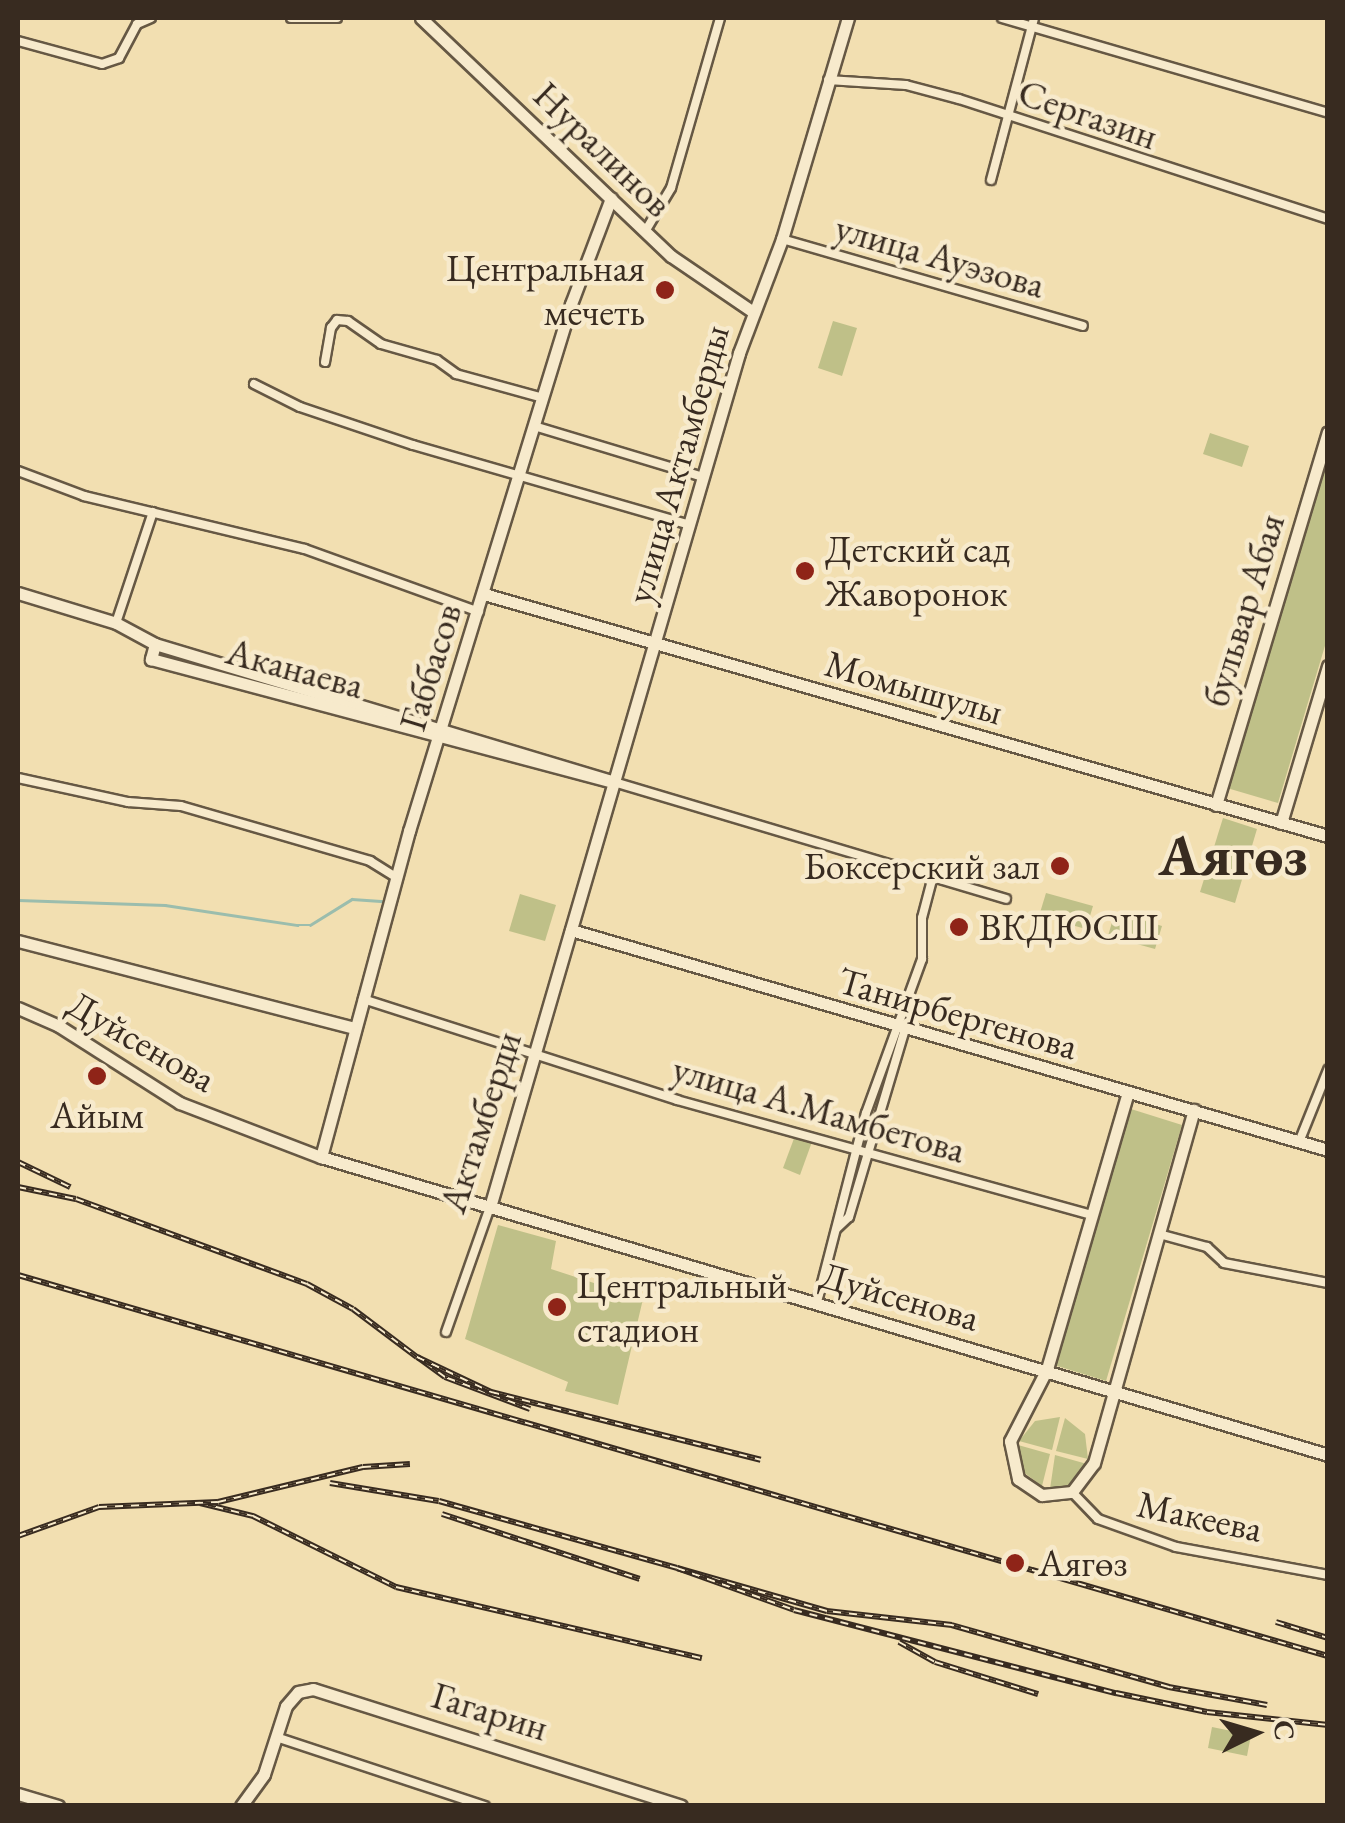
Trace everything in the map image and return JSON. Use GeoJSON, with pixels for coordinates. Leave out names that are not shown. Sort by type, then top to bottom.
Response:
{"type":"FeatureCollection","features":[{"type":"Feature","properties":{"kind":"main road","name":"Нуралинов"},"geometry":{"type":"LineString","coordinates":[[421,18],[646,230],[754,312]]}},
{"type":"Feature","properties":{"kind":"main road","name":"улица Актамберды"},"geometry":{"type":"LineString","coordinates":[[572,930],[754,312],[782,239],[848,18]]}},
{"type":"Feature","properties":{"kind":"main road","name":"Габбасов"},"geometry":{"type":"LineString","coordinates":[[321,1157],[396,876],[534,426],[611,198]]}},
{"type":"Feature","properties":{"kind":"main road","name":"бульвар Абая"},"geometry":{"type":"LineString","coordinates":[[1216,804],[1328,432]]}},
{"type":"Feature","properties":{"kind":"main road","name":"Аканаева"},"geometry":{"type":"LineString","coordinates":[[18,592],[116,624],[155,644],[614,782]]}},
{"type":"Feature","properties":{"kind":"main road","name":"Момышулы"},"geometry":{"type":"LineString","coordinates":[[484,594],[1328,836]]}},
{"type":"Feature","properties":{"kind":"main road"},"geometry":{"type":"LineString","coordinates":[[1281,823],[1328,666]]}},
{"type":"Feature","properties":{"kind":"main road","name":"Танирбергенова"},"geometry":{"type":"LineString","coordinates":[[572,930],[1328,1150]]}},
{"type":"Feature","properties":{"kind":"main road","name":"Актамберди"},"geometry":{"type":"LineString","coordinates":[[490,1207],[572,930]]}},
{"type":"Feature","properties":{"kind":"main road"},"geometry":{"type":"LineString","coordinates":[[18,941],[355,1028]]}},
{"type":"Feature","properties":{"kind":"main road","name":"Дуйсенова"},"geometry":{"type":"LineString","coordinates":[[18,1008],[60,1026],[180,1103],[321,1157],[1328,1455]]}},
{"type":"Feature","properties":{"kind":"main road"},"geometry":{"type":"LineString","coordinates":[[1128,1092],[1089,1214],[1047,1370],[1018,1418],[1009,1453],[1018,1479],[1029,1488],[1054,1496],[1072,1492],[1090,1473],[1194,1110]]}},
{"type":"Feature","properties":{"kind":"main road","name":"Гагарин"},"geometry":{"type":"LineString","coordinates":[[276,1737],[286,1706],[298,1692],[322,1690],[681,1806]]}},
{"type":"Feature","properties":{"kind":"main road"},"geometry":{"type":"LineString","coordinates":[[241,1806],[264,1774],[276,1737]]}},
{"type":"Feature","properties":{"kind":"main road"},"geometry":{"type":"LineString","coordinates":[[18,1794],[58,1806]]}},
{"type":"Feature","properties":{"kind":"street"},"geometry":{"type":"LineString","coordinates":[[18,40],[102,64],[119,58],[137,24],[151,18]]}},
{"type":"Feature","properties":{"kind":"street"},"geometry":{"type":"LineString","coordinates":[[292,18],[337,18]]}},
{"type":"Feature","properties":{"kind":"street"},"geometry":{"type":"LineString","coordinates":[[646,230],[671,188],[720,18]]}},
{"type":"Feature","properties":{"kind":"street"},"geometry":{"type":"LineString","coordinates":[[1002,18],[1034,20],[1328,113]]}},
{"type":"Feature","properties":{"kind":"street"},"geometry":{"type":"LineString","coordinates":[[991,180],[1034,20]]}},
{"type":"Feature","properties":{"kind":"street","name":"Сергазин"},"geometry":{"type":"LineString","coordinates":[[828,80],[906,85],[1328,219]]}},
{"type":"Feature","properties":{"kind":"street","name":"улица Ауэзова"},"geometry":{"type":"LineString","coordinates":[[782,239],[1083,326]]}},
{"type":"Feature","properties":{"kind":"street"},"geometry":{"type":"LineString","coordinates":[[326,362],[331,328],[337,320],[348,321],[381,344],[437,360],[456,374],[543,398]]}},
{"type":"Feature","properties":{"kind":"street"},"geometry":{"type":"LineString","coordinates":[[254,384],[300,407],[690,526]]}},
{"type":"Feature","properties":{"kind":"street"},"geometry":{"type":"LineString","coordinates":[[534,426],[704,478]]}},
{"type":"Feature","properties":{"kind":"street"},"geometry":{"type":"LineString","coordinates":[[18,471],[153,512],[305,549],[479,612]]}},
{"type":"Feature","properties":{"kind":"street"},"geometry":{"type":"LineString","coordinates":[[116,624],[153,512]]}},
{"type":"Feature","properties":{"kind":"street"},"geometry":{"type":"LineString","coordinates":[[18,778],[128,802],[181,806],[370,861],[396,876]]}},
{"type":"Feature","properties":{"kind":"street","name":"Аканаева"},"geometry":{"type":"LineString","coordinates":[[614,782],[1006,899]]}},
{"type":"Feature","properties":{"kind":"street"},"geometry":{"type":"LineString","coordinates":[[817,1302],[856,1145],[922,959],[922,918],[933,876]]}},
{"type":"Feature","properties":{"kind":"street","name":"улица А.Мамбетова"},"geometry":{"type":"LineString","coordinates":[[362,1000],[678,1100],[856,1145],[1089,1214]]}},
{"type":"Feature","properties":{"kind":"street"},"geometry":{"type":"LineString","coordinates":[[837,1228],[848,1217],[900,1027]]}},
{"type":"Feature","properties":{"kind":"street"},"geometry":{"type":"LineString","coordinates":[[1299,1142],[1328,1070]]}},
{"type":"Feature","properties":{"kind":"street","name":"Актамберди"},"geometry":{"type":"LineString","coordinates":[[446,1332],[490,1207]]}},
{"type":"Feature","properties":{"kind":"street"},"geometry":{"type":"LineString","coordinates":[[1159,1234],[1207,1247],[1224,1262],[1328,1283]]}},
{"type":"Feature","properties":{"kind":"street","name":"Макеева"},"geometry":{"type":"LineString","coordinates":[[1072,1492],[1098,1519],[1176,1547],[1271,1560],[1328,1575]]}},
{"type":"Feature","properties":{"kind":"street"},"geometry":{"type":"LineString","coordinates":[[276,1737],[484,1806]]}},
{"type":"Feature","properties":{"kind":"green space"},"geometry":{"type":"Polygon","coordinates":[[[833,321],[857,328],[842,376],[818,368],[833,321]]]}},
{"type":"Feature","properties":{"kind":"green space"},"geometry":{"type":"Polygon","coordinates":[[[1210,433],[1249,446],[1242,467],[1203,454],[1210,433]]]}},
{"type":"Feature","properties":{"kind":"green space"},"geometry":{"type":"Polygon","coordinates":[[[1327,452],[1327,639],[1278,803],[1227,788],[1327,452]]]}},
{"type":"Feature","properties":{"kind":"green space"},"geometry":{"type":"Polygon","coordinates":[[[1223,818],[1257,829],[1235,903],[1200,892],[1223,818]]]}},
{"type":"Feature","properties":{"kind":"green space"},"geometry":{"type":"Polygon","coordinates":[[[1046,893],[1093,906],[1086,929],[1039,916],[1046,893]]]}},
{"type":"Feature","properties":{"kind":"green space"},"geometry":{"type":"Polygon","coordinates":[[[520,894],[556,905],[545,941],[509,931],[520,894]]]}},
{"type":"Feature","properties":{"kind":"green space"},"geometry":{"type":"Polygon","coordinates":[[[1115,912],[1162,926],[1155,949],[1108,936],[1115,912]]]}},
{"type":"Feature","properties":{"kind":"green space"},"geometry":{"type":"Polygon","coordinates":[[[1131,1109],[1182,1125],[1106,1381],[1054,1365],[1131,1109]]]}},
{"type":"Feature","properties":{"kind":"green space"},"geometry":{"type":"Polygon","coordinates":[[[796,1133],[813,1139],[800,1175],[783,1168],[796,1133]]]}},
{"type":"Feature","properties":{"kind":"green space","name":"Центральный стадион"},"geometry":{"type":"Polygon","coordinates":[[[498,1225],[556,1241],[551,1269],[643,1299],[618,1405],[565,1391],[568,1382],[465,1339],[498,1225]]]}},
{"type":"Feature","properties":{"kind":"green space"},"geometry":{"type":"Polygon","coordinates":[[[1060,1417],[1052,1450],[1019,1441],[1035,1421],[1060,1417]]]}},
{"type":"Feature","properties":{"kind":"green space"},"geometry":{"type":"Polygon","coordinates":[[[1065,1418],[1085,1434],[1088,1459],[1056,1451],[1065,1418]]]}},
{"type":"Feature","properties":{"kind":"green space"},"geometry":{"type":"Polygon","coordinates":[[[1018,1445],[1050,1454],[1042,1486],[1022,1471],[1018,1445]]]}},
{"type":"Feature","properties":{"kind":"green space"},"geometry":{"type":"Polygon","coordinates":[[[1055,1455],[1087,1464],[1072,1484],[1050,1489],[1055,1455]]]}},
{"type":"Feature","properties":{"kind":"green space"},"geometry":{"type":"Polygon","coordinates":[[[1212,1727],[1251,1735],[1247,1756],[1208,1748],[1212,1727]]]}},
{"type":"Feature","properties":{"kind":"waterway"},"geometry":{"type":"LineString","coordinates":[[18,900],[165,905],[297,925],[310,925],[352,899],[384,901]]}},
{"type":"Feature","properties":{"kind":"railway"},"geometry":{"type":"LineString","coordinates":[[18,1162],[70,1187]]}},
{"type":"Feature","properties":{"kind":"railway"},"geometry":{"type":"LineString","coordinates":[[18,1187],[76,1199],[307,1284],[353,1309],[417,1357]]}},
{"type":"Feature","properties":{"kind":"railway"},"geometry":{"type":"LineString","coordinates":[[18,1275],[1328,1656]]}},
{"type":"Feature","properties":{"kind":"railway"},"geometry":{"type":"LineString","coordinates":[[530,1409],[445,1377],[417,1357],[491,1392],[761,1460]]}},
{"type":"Feature","properties":{"kind":"railway"},"geometry":{"type":"LineString","coordinates":[[18,1536],[99,1507],[218,1502],[363,1467],[410,1464]]}},
{"type":"Feature","properties":{"kind":"railway"},"geometry":{"type":"LineString","coordinates":[[330,1483],[439,1501],[677,1568]]}},
{"type":"Feature","properties":{"kind":"railway"},"geometry":{"type":"LineString","coordinates":[[200,1503],[253,1516],[396,1587],[702,1658]]}},
{"type":"Feature","properties":{"kind":"railway"},"geometry":{"type":"LineString","coordinates":[[442,1514],[640,1579]]}},
{"type":"Feature","properties":{"kind":"railway"},"geometry":{"type":"LineString","coordinates":[[1267,1705],[1169,1687],[952,1625],[827,1611],[677,1568],[794,1610],[1116,1693],[1207,1712],[1328,1725]]}},
{"type":"Feature","properties":{"kind":"railway"},"geometry":{"type":"LineString","coordinates":[[1276,1622],[1328,1638]]}},
{"type":"Feature","properties":{"kind":"railway"},"geometry":{"type":"LineString","coordinates":[[899,1642],[935,1662],[1038,1694]]}},
{"type":"Feature","properties":{"kind":"place","name":"Центральная мечеть"},"geometry":{"type":"Point","coordinates":[665,290]}},
{"type":"Feature","properties":{"kind":"place","name":"Детский сад Жаворонок"},"geometry":{"type":"Point","coordinates":[805,571]}},
{"type":"Feature","properties":{"kind":"place","name":"Боксерский зал"},"geometry":{"type":"Point","coordinates":[1060,866]}},
{"type":"Feature","properties":{"kind":"place","name":"ВКДЮСШ"},"geometry":{"type":"Point","coordinates":[959,927]}},
{"type":"Feature","properties":{"kind":"place","name":"Айым"},"geometry":{"type":"Point","coordinates":[97,1076]}},
{"type":"Feature","properties":{"kind":"place","name":"Центральный стадион"},"geometry":{"type":"Point","coordinates":[557,1307]}},
{"type":"Feature","properties":{"kind":"place","name":"Аягөз"},"geometry":{"type":"Point","coordinates":[1015,1563]}},
{"type":"Feature","properties":{"kind":"district","name":"Аягөз"},"geometry":{"type":"Point","coordinates":[1233,855]}}]}
